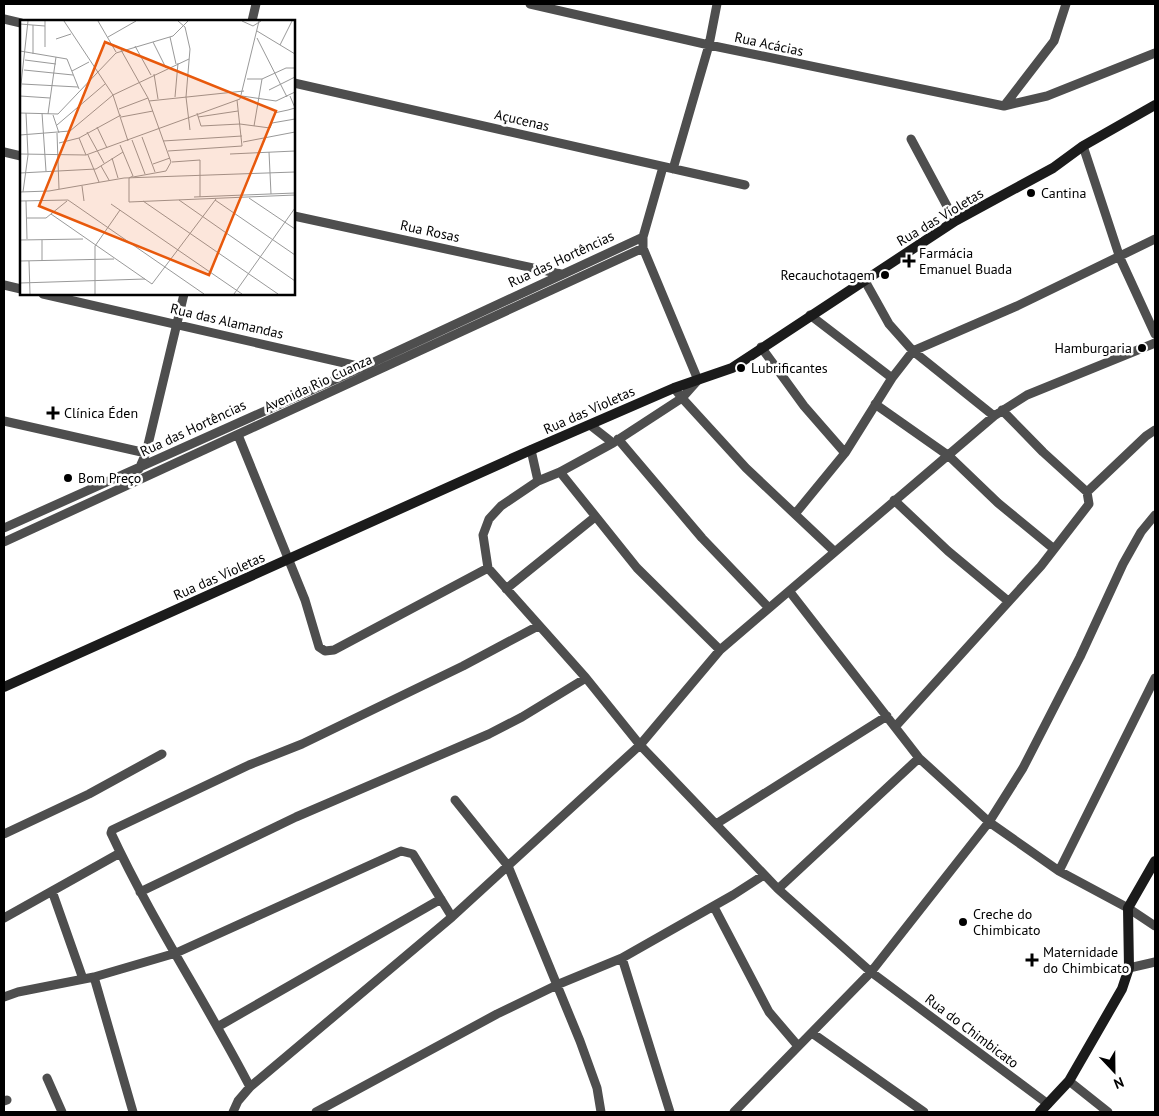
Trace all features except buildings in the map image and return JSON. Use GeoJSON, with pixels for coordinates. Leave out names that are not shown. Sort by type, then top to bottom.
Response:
{"type":"FeatureCollection","features":[{"type":"Feature","properties":{"kind":"street"},"geometry":{"type":"LineString","coordinates":[[252,20],[256,4]]}},
{"type":"Feature","properties":{"kind":"street","name":"Rua Acácias"},"geometry":{"type":"LineString","coordinates":[[530,4],[709,45],[1004,106]]}},
{"type":"Feature","properties":{"kind":"street"},"geometry":{"type":"LineString","coordinates":[[673,169],[709,45],[717,4]]}},
{"type":"Feature","properties":{"kind":"street"},"geometry":{"type":"LineString","coordinates":[[1004,106],[1054,41],[1066,4]]}},
{"type":"Feature","properties":{"kind":"street"},"geometry":{"type":"LineString","coordinates":[[4,19],[20,23]]}},
{"type":"Feature","properties":{"kind":"street"},"geometry":{"type":"LineString","coordinates":[[1004,106],[1047,96],[1155,52]]}},
{"type":"Feature","properties":{"kind":"street","name":"Açucenas"},"geometry":{"type":"LineString","coordinates":[[295,82],[744,185]]}},
{"type":"Feature","properties":{"kind":"street","name":"Rua das Violetas"},"geometry":{"type":"LineString","coordinates":[[4,687],[531,450],[674,388],[732,368],[761,347],[955,221],[1053,168],[1083,146],[1155,105]]}},
{"type":"Feature","properties":{"kind":"street"},"geometry":{"type":"LineString","coordinates":[[911,139],[955,221]]}},
{"type":"Feature","properties":{"kind":"street"},"geometry":{"type":"LineString","coordinates":[[1083,146],[1120,258],[1155,334]]}},
{"type":"Feature","properties":{"kind":"street"},"geometry":{"type":"LineString","coordinates":[[4,152],[20,156]]}},
{"type":"Feature","properties":{"kind":"street"},"geometry":{"type":"LineString","coordinates":[[238,435],[289,560],[319,647],[326,651],[334,650],[488,568],[483,535],[489,520],[501,506],[538,481],[560,472],[616,441],[682,398],[698,380],[643,248],[641,238],[662,167]]}},
{"type":"Feature","properties":{"kind":"street","name":"Rua Rosas"},"geometry":{"type":"LineString","coordinates":[[295,216],[561,274]]}},
{"type":"Feature","properties":{"kind":"street","name":"Rua das Hortências"},"geometry":{"type":"LineString","coordinates":[[4,528],[363,367],[641,238]]}},
{"type":"Feature","properties":{"kind":"street"},"geometry":{"type":"LineString","coordinates":[[795,514],[845,453],[892,378],[913,351],[1017,306],[1120,258],[1155,239]]}},
{"type":"Feature","properties":{"kind":"street","name":"Avenida Rio Cuanza"},"geometry":{"type":"LineString","coordinates":[[4,542],[643,248]]}},
{"type":"Feature","properties":{"kind":"street"},"geometry":{"type":"LineString","coordinates":[[865,280],[889,324],[913,351],[994,416]]}},
{"type":"Feature","properties":{"kind":"street"},"geometry":{"type":"LineString","coordinates":[[4,285],[20,289]]}},
{"type":"Feature","properties":{"kind":"street","name":"Rua das Alamandas"},"geometry":{"type":"LineString","coordinates":[[48,295],[177,323],[363,367],[374,372]]}},
{"type":"Feature","properties":{"kind":"street"},"geometry":{"type":"LineString","coordinates":[[133,483],[146,453],[184,295]]}},
{"type":"Feature","properties":{"kind":"street"},"geometry":{"type":"LineString","coordinates":[[810,315],[892,378]]}},
{"type":"Feature","properties":{"kind":"street"},"geometry":{"type":"LineString","coordinates":[[233,1112],[238,1101],[250,1088],[452,917],[640,745],[720,650],[768,607],[790,592],[894,500],[949,456],[994,416],[1027,395],[1155,343]]}},
{"type":"Feature","properties":{"kind":"street"},"geometry":{"type":"LineString","coordinates":[[761,347],[804,406],[845,453]]}},
{"type":"Feature","properties":{"kind":"street"},"geometry":{"type":"LineString","coordinates":[[674,388],[746,468],[835,552]]}},
{"type":"Feature","properties":{"kind":"street"},"geometry":{"type":"LineString","coordinates":[[876,404],[949,456],[998,503],[1054,549]]}},
{"type":"Feature","properties":{"kind":"street"},"geometry":{"type":"LineString","coordinates":[[895,727],[1054,549],[1089,504],[1087,492],[1002,410]]}},
{"type":"Feature","properties":{"kind":"street"},"geometry":{"type":"LineString","coordinates":[[4,421],[146,453]]}},
{"type":"Feature","properties":{"kind":"street"},"geometry":{"type":"LineString","coordinates":[[590,425],[616,441],[702,538],[768,607]]}},
{"type":"Feature","properties":{"kind":"street"},"geometry":{"type":"LineString","coordinates":[[1087,492],[1146,436],[1155,430]]}},
{"type":"Feature","properties":{"kind":"street"},"geometry":{"type":"LineString","coordinates":[[531,450],[538,481]]}},
{"type":"Feature","properties":{"kind":"street"},"geometry":{"type":"LineString","coordinates":[[560,472],[595,517],[666,598],[720,650]]}},
{"type":"Feature","properties":{"kind":"street"},"geometry":{"type":"LineString","coordinates":[[894,500],[948,551],[1008,601]]}},
{"type":"Feature","properties":{"kind":"street"},"geometry":{"type":"LineString","coordinates":[[748,1112],[737,1109],[871,972],[989,822],[1024,768],[1080,657],[1122,564],[1141,532],[1155,515]]}},
{"type":"Feature","properties":{"kind":"street"},"geometry":{"type":"LineString","coordinates":[[506,589],[595,517]]}},
{"type":"Feature","properties":{"kind":"street","name":"Rua do Chimbicato"},"geometry":{"type":"LineString","coordinates":[[488,568],[586,678],[640,745],[778,889],[871,972],[1048,1104]]}},
{"type":"Feature","properties":{"kind":"street"},"geometry":{"type":"LineString","coordinates":[[790,592],[919,758],[989,822],[1059,871],[1128,908],[1155,926]]}},
{"type":"Feature","properties":{"kind":"street"},"geometry":{"type":"LineString","coordinates":[[250,1088],[219,1026],[140,892],[120,854],[111,834],[114,828],[249,765],[302,744],[463,666],[538,626]]}},
{"type":"Feature","properties":{"kind":"street"},"geometry":{"type":"LineString","coordinates":[[140,892],[296,816],[489,734],[522,717],[586,678]]}},
{"type":"Feature","properties":{"kind":"street"},"geometry":{"type":"LineString","coordinates":[[1059,871],[1155,678]]}},
{"type":"Feature","properties":{"kind":"street"},"geometry":{"type":"LineString","coordinates":[[716,824],[887,716]]}},
{"type":"Feature","properties":{"kind":"street"},"geometry":{"type":"LineString","coordinates":[[4,834],[89,794],[162,754]]}},
{"type":"Feature","properties":{"kind":"street"},"geometry":{"type":"LineString","coordinates":[[778,889],[919,758]]}},
{"type":"Feature","properties":{"kind":"street"},"geometry":{"type":"LineString","coordinates":[[455,800],[508,866],[558,984],[596,1088],[601,1112]]}},
{"type":"Feature","properties":{"kind":"street"},"geometry":{"type":"LineString","coordinates":[[4,998],[94,977],[176,953],[402,851],[413,854],[452,917]]}},
{"type":"Feature","properties":{"kind":"street"},"geometry":{"type":"LineString","coordinates":[[4,918],[120,854]]}},
{"type":"Feature","properties":{"kind":"street"},"geometry":{"type":"LineString","coordinates":[[1040,1112],[1069,1081],[1122,989],[1129,968],[1128,908],[1155,861]]}},
{"type":"Feature","properties":{"kind":"street"},"geometry":{"type":"LineString","coordinates":[[316,1112],[497,1014],[558,984],[622,958],[714,907],[764,874]]}},
{"type":"Feature","properties":{"kind":"street"},"geometry":{"type":"LineString","coordinates":[[52,891],[83,979]]}},
{"type":"Feature","properties":{"kind":"street"},"geometry":{"type":"LineString","coordinates":[[219,1026],[442,899]]}},
{"type":"Feature","properties":{"kind":"street"},"geometry":{"type":"LineString","coordinates":[[714,907],[769,1012],[798,1046]]}},
{"type":"Feature","properties":{"kind":"street"},"geometry":{"type":"LineString","coordinates":[[622,958],[670,1112]]}},
{"type":"Feature","properties":{"kind":"street"},"geometry":{"type":"LineString","coordinates":[[1129,968],[1155,962]]}},
{"type":"Feature","properties":{"kind":"street"},"geometry":{"type":"LineString","coordinates":[[94,977],[133,1112]]}},
{"type":"Feature","properties":{"kind":"street"},"geometry":{"type":"LineString","coordinates":[[812,1033],[924,1112]]}},
{"type":"Feature","properties":{"kind":"street"},"geometry":{"type":"LineString","coordinates":[[47,1078],[62,1112]]}},
{"type":"Feature","properties":{"kind":"street"},"geometry":{"type":"LineString","coordinates":[[1069,1081],[1108,1112]]}},
{"type":"Feature","properties":{"kind":"place","name":"Cantina"},"geometry":{"type":"Point","coordinates":[1031,193]}},
{"type":"Feature","properties":{"kind":"place","name":"Farmácia Emanuel Buada"},"geometry":{"type":"Point","coordinates":[909,261]}},
{"type":"Feature","properties":{"kind":"place","name":"Recauchotagem"},"geometry":{"type":"Point","coordinates":[885,275]}},
{"type":"Feature","properties":{"kind":"place","name":"Hamburgaria"},"geometry":{"type":"Point","coordinates":[1142,348]}},
{"type":"Feature","properties":{"kind":"place","name":"Lubrificantes"},"geometry":{"type":"Point","coordinates":[741,368]}},
{"type":"Feature","properties":{"kind":"place","name":"Clínica Éden"},"geometry":{"type":"Point","coordinates":[53,413]}},
{"type":"Feature","properties":{"kind":"place","name":"Bom Preço"},"geometry":{"type":"Point","coordinates":[68,478]}},
{"type":"Feature","properties":{"kind":"place","name":"Creche do Chimbicato"},"geometry":{"type":"Point","coordinates":[963,922]}},
{"type":"Feature","properties":{"kind":"place","name":"Maternidade do Chimbicato"},"geometry":{"type":"Point","coordinates":[1032,960]}}]}
